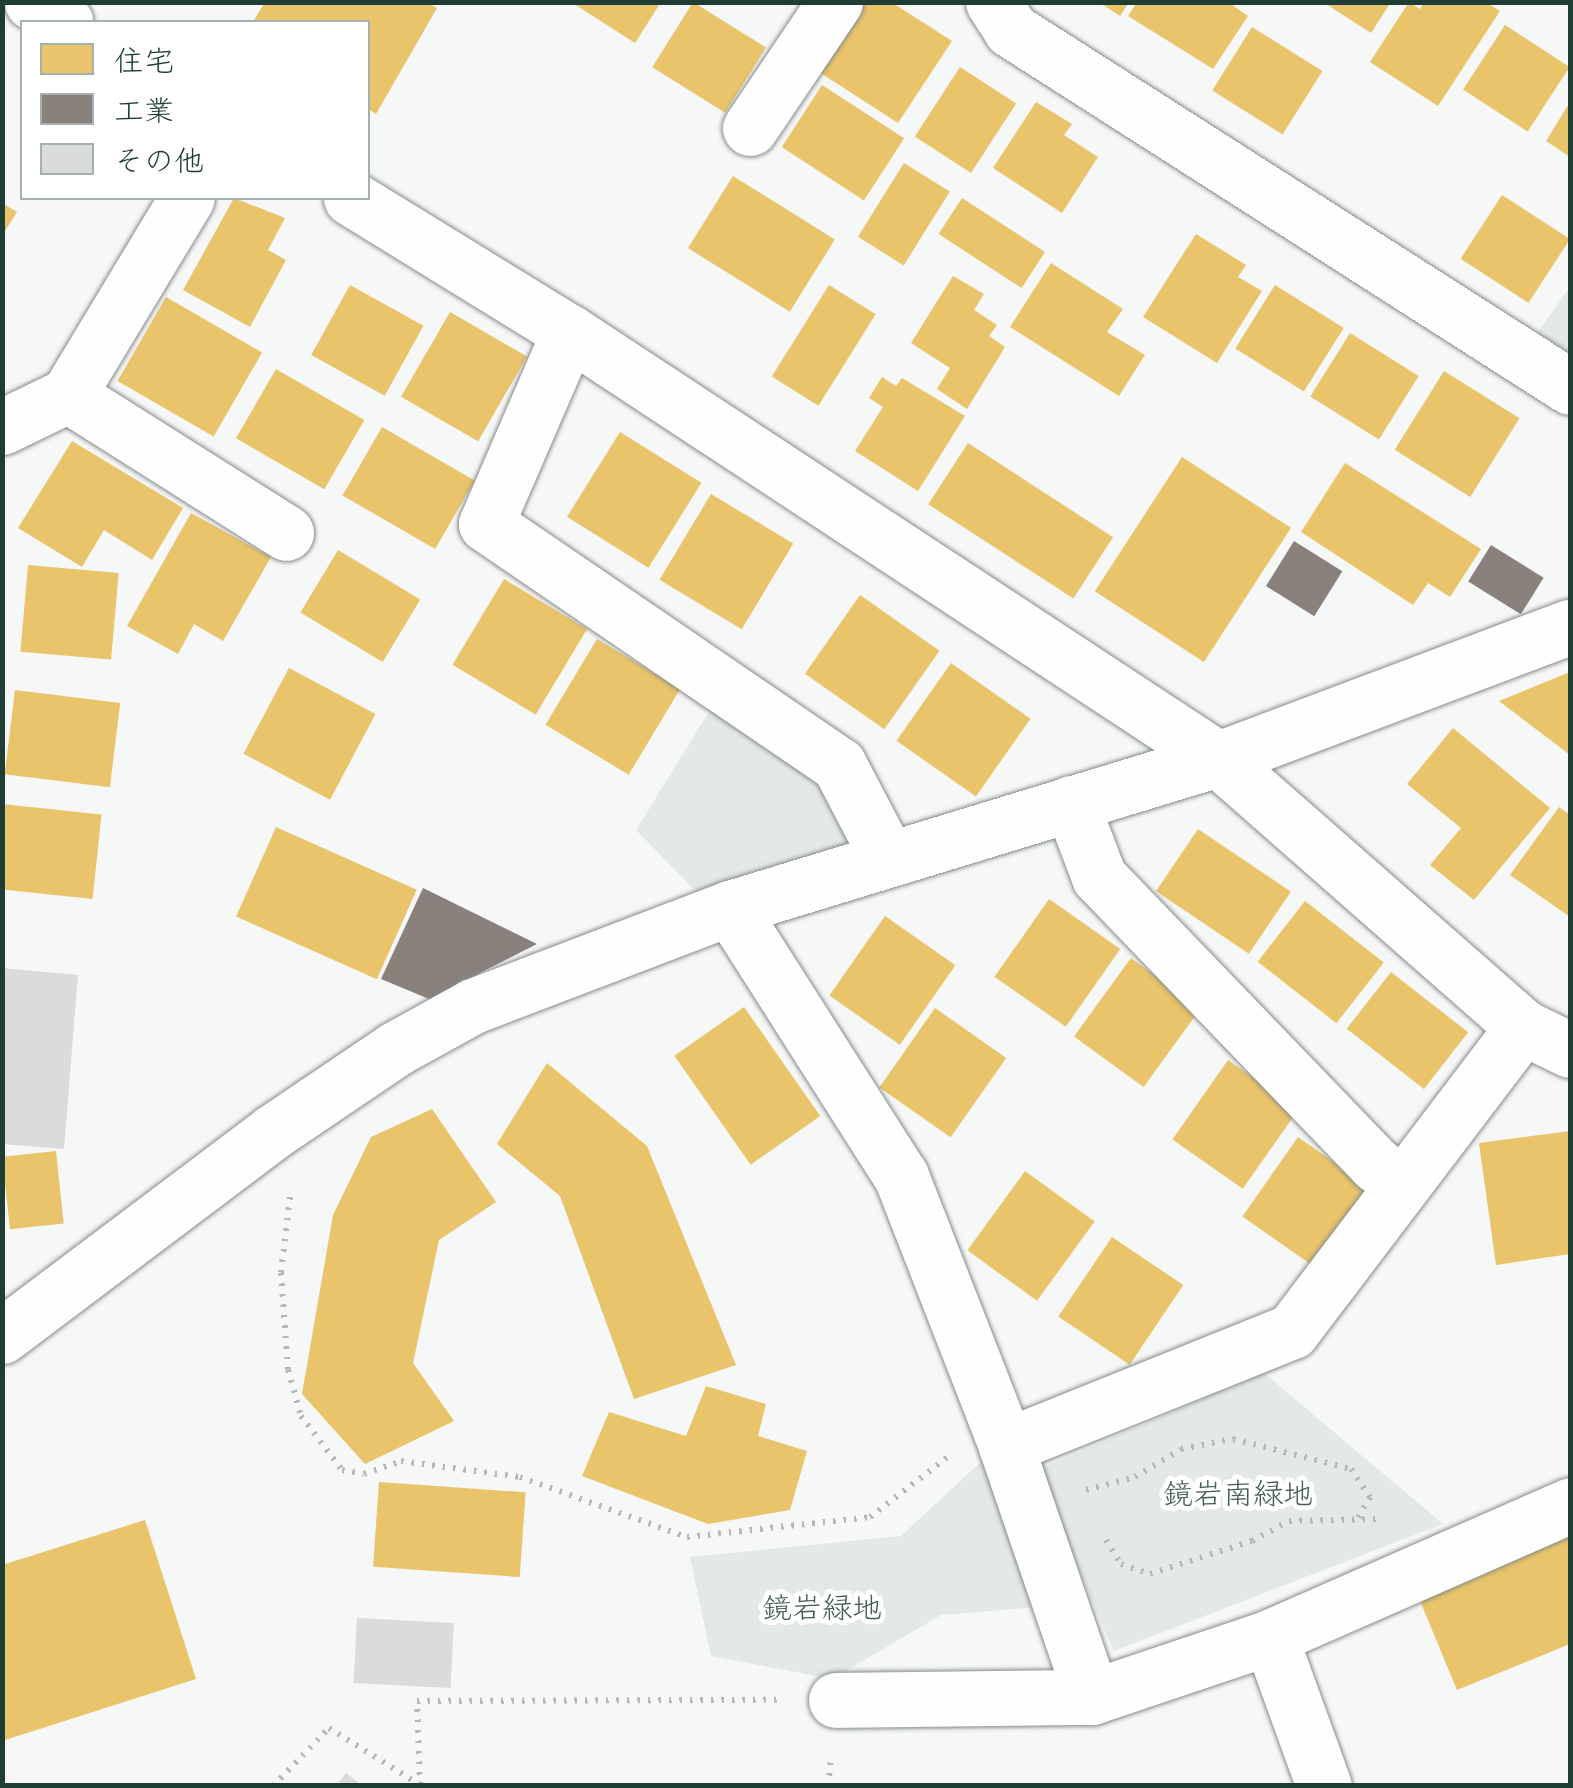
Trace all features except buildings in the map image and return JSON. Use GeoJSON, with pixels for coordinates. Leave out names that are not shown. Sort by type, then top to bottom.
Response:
{"type":"FeatureCollection","features":[{"type":"Feature","properties":{"kind":"street"},"geometry":{"type":"LineString","coordinates":[[32,2],[62,20]]}},
{"type":"Feature","properties":{"kind":"street"},"geometry":{"type":"LineString","coordinates":[[750,128],[835,2]]}},
{"type":"Feature","properties":{"kind":"street"},"geometry":{"type":"LineString","coordinates":[[993,2],[1010,30],[1570,387]]}},
{"type":"Feature","properties":{"kind":"street"},"geometry":{"type":"LineString","coordinates":[[2,426],[68,395],[187,200]]}},
{"type":"Feature","properties":{"kind":"street"},"geometry":{"type":"LineString","coordinates":[[354,200],[569,332],[1218,759],[1547,1038],[1402,1184],[1292,1330],[1001,1433]]}},
{"type":"Feature","properties":{"kind":"street"},"geometry":{"type":"LineString","coordinates":[[569,332],[486,524],[839,765],[887,858]]}},
{"type":"Feature","properties":{"kind":"street"},"geometry":{"type":"LineString","coordinates":[[68,395],[286,532]]}},
{"type":"Feature","properties":{"kind":"street"},"geometry":{"type":"LineString","coordinates":[[2,1336],[271,1133],[395,1049],[549,972],[887,858],[1218,759],[1570,626]]}},
{"type":"Feature","properties":{"kind":"street"},"geometry":{"type":"LineString","coordinates":[[1071,803],[1099,877],[1375,1164],[1402,1184]]}},
{"type":"Feature","properties":{"kind":"street"},"geometry":{"type":"LineString","coordinates":[[730,908],[901,1176],[1001,1433],[1038,1509],[1092,1697]]}},
{"type":"Feature","properties":{"kind":"street"},"geometry":{"type":"LineString","coordinates":[[836,1700],[1092,1697],[1270,1637],[1570,1505]]}},
{"type":"Feature","properties":{"kind":"street"},"geometry":{"type":"LineString","coordinates":[[1270,1637],[1324,1786]]}},
{"type":"Feature","properties":{"kind":"path"},"geometry":{"type":"LineString","coordinates":[[291,1187],[280,1273],[288,1370],[301,1416],[342,1470],[364,1474],[401,1460],[520,1477],[687,1537],[870,1517],[1001,1433]]}},
{"type":"Feature","properties":{"kind":"path"},"geometry":{"type":"LineString","coordinates":[[1233,1439],[1351,1469],[1370,1497],[1356,1521],[1288,1521],[1252,1541],[1150,1574],[1121,1564],[1092,1518],[1055,1516],[1038,1509],[1135,1476],[1181,1450],[1233,1439]]}},
{"type":"Feature","properties":{"kind":"path"},"geometry":{"type":"LineString","coordinates":[[273,1786],[330,1728],[420,1785],[417,1701],[836,1700]]}},
{"type":"Feature","properties":{"kind":"green space"},"geometry":{"type":"Polygon","coordinates":[[[1570,287],[1570,358],[1536,335],[1570,287]]]}},
{"type":"Feature","properties":{"kind":"green space"},"geometry":{"type":"Polygon","coordinates":[[[712,707],[812,767],[850,848],[701,897],[636,830],[712,707]]]}},
{"type":"Feature","properties":{"kind":"green space","name":"鏡岩南緑地"},"geometry":{"type":"Polygon","coordinates":[[[1264,1373],[1443,1524],[1114,1651],[1055,1516],[1042,1468],[1264,1373]]]}},
{"type":"Feature","properties":{"kind":"green space","name":"鏡岩緑地"},"geometry":{"type":"Polygon","coordinates":[[[988,1455],[1038,1607],[941,1615],[832,1679],[711,1656],[690,1557],[901,1536],[988,1455]]]}}]}
